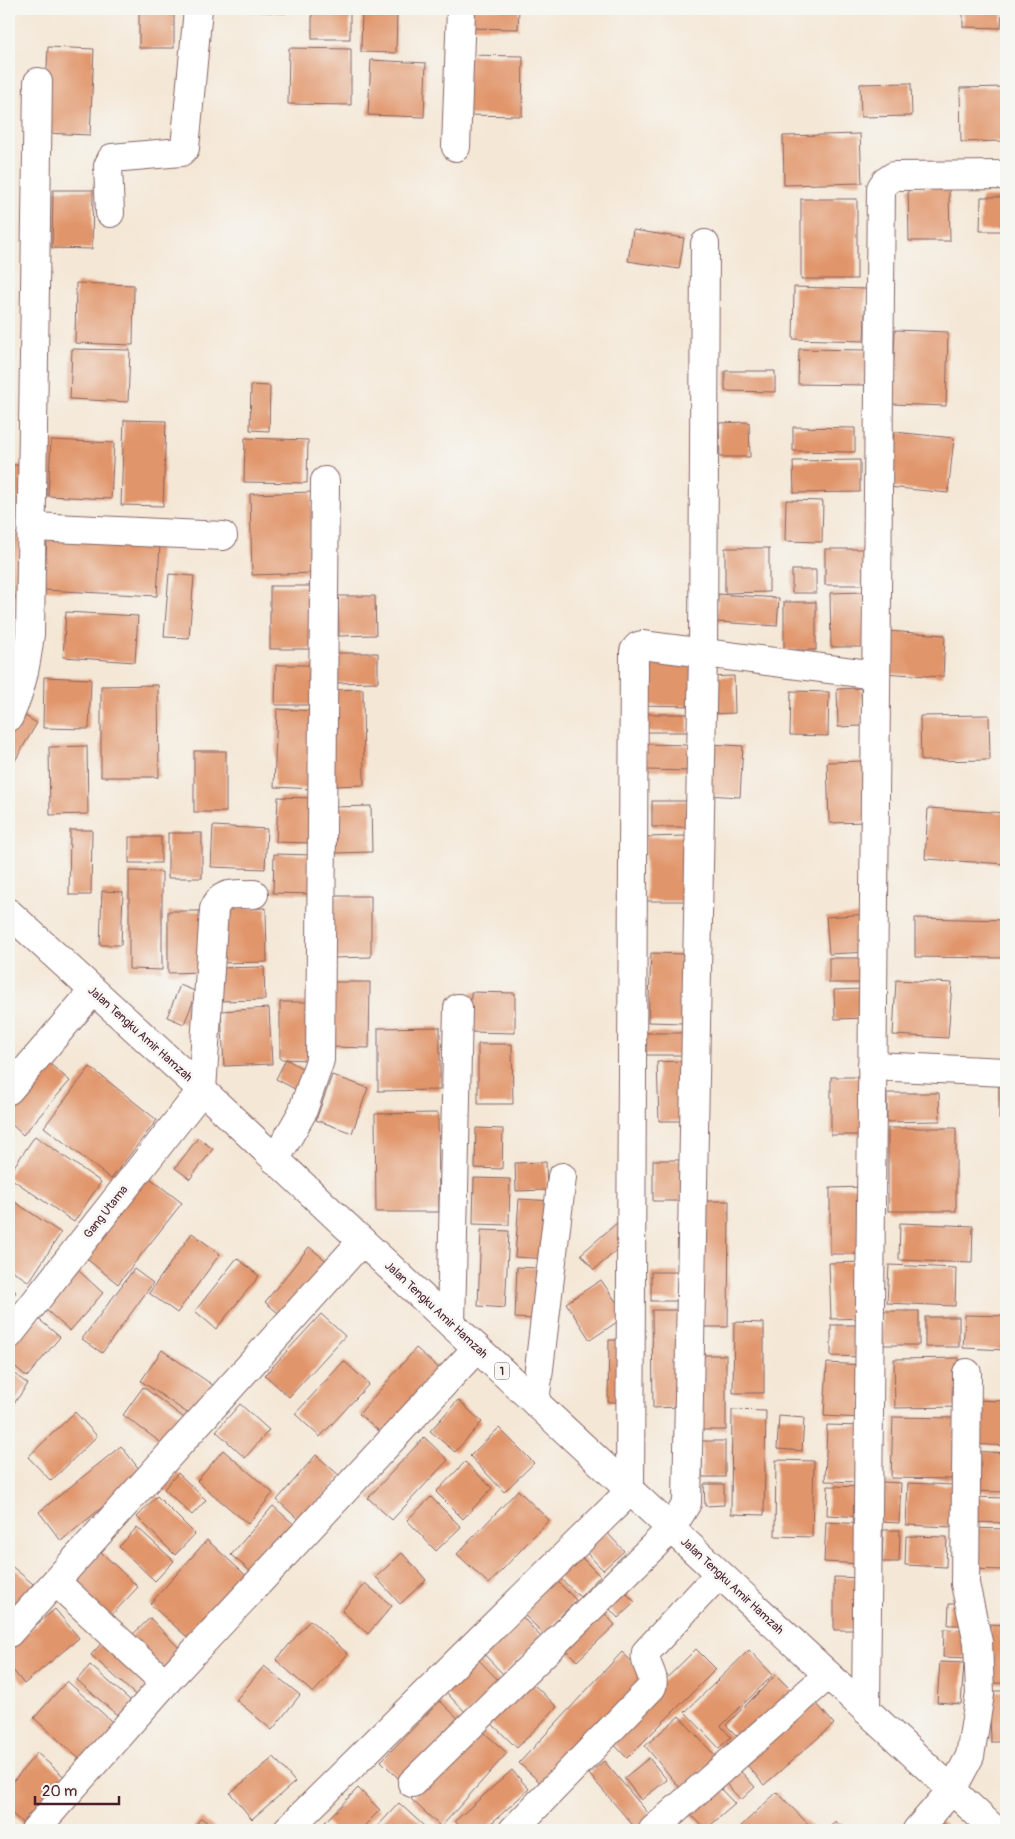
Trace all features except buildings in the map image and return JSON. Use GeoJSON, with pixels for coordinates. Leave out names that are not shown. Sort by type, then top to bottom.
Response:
{"type":"FeatureCollection","features":[{"type":"Feature","properties":{"kind":"street"},"geometry":{"type":"LineString","coordinates":[[110,213],[108,166],[112,158],[181,152],[185,148],[198,9]]}},
{"type":"Feature","properties":{"kind":"street"},"geometry":{"type":"LineString","coordinates":[[456,148],[461,9]]}},
{"type":"Feature","properties":{"kind":"street"},"geometry":{"type":"LineString","coordinates":[[9,717],[18,699],[24,677],[30,634],[38,82]]}},
{"type":"Feature","properties":{"kind":"street"},"geometry":{"type":"LineString","coordinates":[[866,1710],[881,188],[885,182],[894,176],[1006,175]]}},
{"type":"Feature","properties":{"kind":"street"},"geometry":{"type":"LineString","coordinates":[[412,1783],[671,1529],[687,1503],[703,653],[704,244]]}},
{"type":"Feature","properties":{"kind":"street"},"geometry":{"type":"LineString","coordinates":[[275,1160],[302,1113],[320,1060],[326,481]]}},
{"type":"Feature","properties":{"kind":"street"},"geometry":{"type":"LineString","coordinates":[[33,527],[223,536]]}},
{"type":"Feature","properties":{"kind":"street"},"geometry":{"type":"LineString","coordinates":[[287,1830],[630,1491],[634,652],[638,646],[642,645],[876,675]]}},
{"type":"Feature","properties":{"kind":"street"},"geometry":{"type":"LineString","coordinates":[[202,1090],[214,909],[217,900],[224,895],[254,894]]}},
{"type":"Feature","properties":{"kind":"street","name":"Jalan Tengku Amir Hamzah"},"geometry":{"type":"LineString","coordinates":[[9,912],[995,1830]]}},
{"type":"Feature","properties":{"kind":"street"},"geometry":{"type":"LineString","coordinates":[[9,1090],[93,991]]}},
{"type":"Feature","properties":{"kind":"street"},"geometry":{"type":"LineString","coordinates":[[451,1324],[458,1008]]}},
{"type":"Feature","properties":{"kind":"street"},"geometry":{"type":"LineString","coordinates":[[872,1066],[1006,1072]]}},
{"type":"Feature","properties":{"kind":"street","name":"Gang Utama"},"geometry":{"type":"LineString","coordinates":[[9,1335],[202,1090]]}},
{"type":"Feature","properties":{"kind":"street"},"geometry":{"type":"LineString","coordinates":[[535,1402],[562,1177]]}},
{"type":"Feature","properties":{"kind":"street"},"geometry":{"type":"LineString","coordinates":[[9,1633],[362,1241]]}},
{"type":"Feature","properties":{"kind":"street"},"geometry":{"type":"LineString","coordinates":[[35,1830],[165,1683],[477,1348]]}},
{"type":"Feature","properties":{"kind":"street"},"geometry":{"type":"LineString","coordinates":[[917,1830],[952,1790],[970,1756],[980,1694],[978,1642],[965,1584],[967,1374]]}},
{"type":"Feature","properties":{"kind":"street"},"geometry":{"type":"LineString","coordinates":[[513,1830],[652,1687],[653,1679],[646,1662],[646,1652],[719,1574]]}},
{"type":"Feature","properties":{"kind":"street"},"geometry":{"type":"LineString","coordinates":[[56,1582],[165,1683]]}},
{"type":"Feature","properties":{"kind":"street"},"geometry":{"type":"LineString","coordinates":[[653,1830],[828,1675]]}}]}
